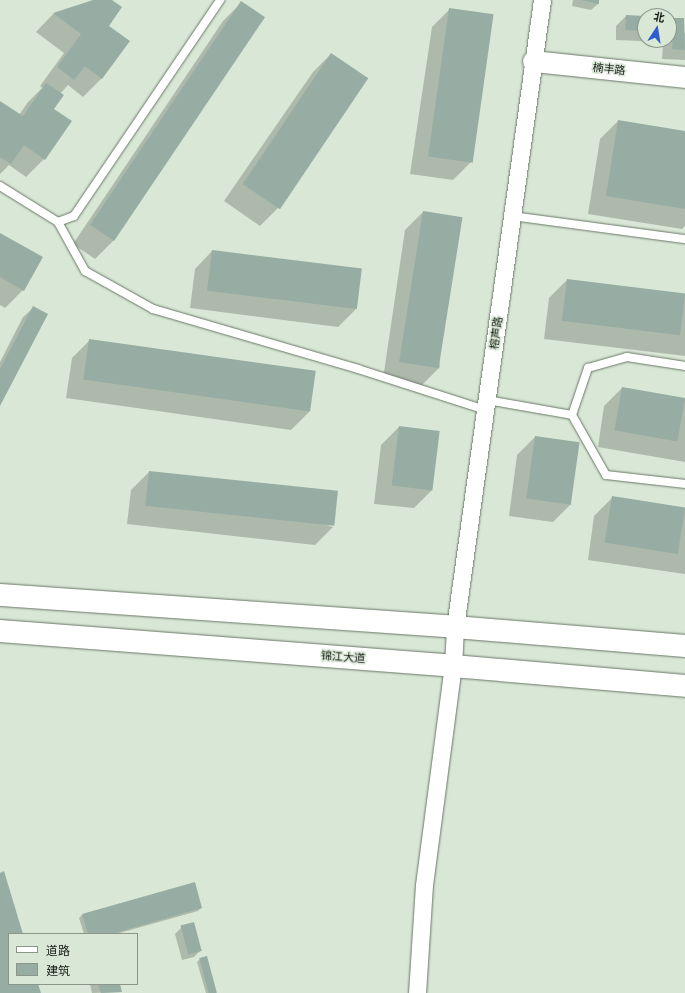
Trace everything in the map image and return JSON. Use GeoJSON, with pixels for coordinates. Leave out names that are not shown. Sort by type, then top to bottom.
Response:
{"type":"FeatureCollection","features":[{"type":"Feature","properties":{"kind":"main road"},"geometry":{"type":"LineString","coordinates":[[0,596],[456,627],[685,646]]}},
{"type":"Feature","properties":{"kind":"main road","name":"锦江大道"},"geometry":{"type":"LineString","coordinates":[[0,631],[453,666],[685,686]]}},
{"type":"Feature","properties":{"kind":"street","name":"榕声路"},"geometry":{"type":"LineString","coordinates":[[417,993],[424,885],[453,666],[456,627],[542,0]]}},
{"type":"Feature","properties":{"kind":"street","name":"楠丰路"},"geometry":{"type":"LineString","coordinates":[[534,61],[685,77]]}},
{"type":"Feature","properties":{"kind":"lane"},"geometry":{"type":"LineString","coordinates":[[58,222],[74,216],[220,0]]}},
{"type":"Feature","properties":{"kind":"lane"},"geometry":{"type":"LineString","coordinates":[[0,186],[58,222],[85,272],[153,309],[486,405],[572,415]]}},
{"type":"Feature","properties":{"kind":"lane"},"geometry":{"type":"LineString","coordinates":[[512,216],[685,239]]}},
{"type":"Feature","properties":{"kind":"lane"},"geometry":{"type":"LineString","coordinates":[[685,366],[627,357],[588,368],[572,415],[606,475],[685,484]]}},
{"type":"Feature","properties":{"kind":"building"},"geometry":{"type":"Polygon","coordinates":[[[93,0],[112,0],[122,7],[109,26],[130,41],[102,79],[85,66],[74,80],[57,67],[81,34],[53,13],[93,0]]]}},
{"type":"Feature","properties":{"kind":"building"},"geometry":{"type":"Polygon","coordinates":[[[581,0],[599,0],[599,4],[581,0]]]}},
{"type":"Feature","properties":{"kind":"building"},"geometry":{"type":"Polygon","coordinates":[[[241,1],[265,17],[114,241],[90,225],[241,1]]]}},
{"type":"Feature","properties":{"kind":"building"},"geometry":{"type":"Polygon","coordinates":[[[449,8],[494,14],[473,163],[428,157],[449,8]]]}},
{"type":"Feature","properties":{"kind":"building"},"geometry":{"type":"Polygon","coordinates":[[[626,15],[637,16],[637,31],[625,30],[626,15]]]}},
{"type":"Feature","properties":{"kind":"building"},"geometry":{"type":"Polygon","coordinates":[[[677,18],[684,18],[685,50],[672,49],[677,48],[677,18]]]}},
{"type":"Feature","properties":{"kind":"building"},"geometry":{"type":"Polygon","coordinates":[[[331,53],[368,78],[280,209],[243,184],[331,53]]]}},
{"type":"Feature","properties":{"kind":"building"},"geometry":{"type":"Polygon","coordinates":[[[46,83],[64,95],[54,109],[72,121],[45,160],[24,145],[11,164],[0,157],[0,101],[23,116],[46,83]]]}},
{"type":"Feature","properties":{"kind":"building"},"geometry":{"type":"Polygon","coordinates":[[[618,120],[685,131],[685,209],[606,196],[618,120]]]}},
{"type":"Feature","properties":{"kind":"building"},"geometry":{"type":"Polygon","coordinates":[[[423,211],[463,217],[439,368],[399,362],[423,211]]]}},
{"type":"Feature","properties":{"kind":"building"},"geometry":{"type":"Polygon","coordinates":[[[0,233],[43,257],[24,291],[0,277],[0,233]]]}},
{"type":"Feature","properties":{"kind":"building"},"geometry":{"type":"Polygon","coordinates":[[[212,250],[362,268],[357,309],[207,291],[212,250]]]}},
{"type":"Feature","properties":{"kind":"building"},"geometry":{"type":"Polygon","coordinates":[[[567,279],[685,293],[680,335],[562,321],[567,279]]]}},
{"type":"Feature","properties":{"kind":"building"},"geometry":{"type":"Polygon","coordinates":[[[33,306],[48,314],[0,406],[0,369],[33,306]]]}},
{"type":"Feature","properties":{"kind":"building"},"geometry":{"type":"Polygon","coordinates":[[[89,339],[316,371],[310,411],[83,380],[89,339]]]}},
{"type":"Feature","properties":{"kind":"building"},"geometry":{"type":"Polygon","coordinates":[[[622,387],[685,398],[677,441],[614,430],[622,387]]]}},
{"type":"Feature","properties":{"kind":"building"},"geometry":{"type":"Polygon","coordinates":[[[399,426],[440,431],[432,491],[392,486],[399,426]]]}},
{"type":"Feature","properties":{"kind":"building"},"geometry":{"type":"Polygon","coordinates":[[[535,436],[580,442],[571,505],[526,498],[535,436]]]}},
{"type":"Feature","properties":{"kind":"building"},"geometry":{"type":"Polygon","coordinates":[[[149,471],[338,491],[334,526],[145,506],[149,471]]]}},
{"type":"Feature","properties":{"kind":"building"},"geometry":{"type":"Polygon","coordinates":[[[612,496],[685,508],[678,554],[605,542],[612,496]]]}},
{"type":"Feature","properties":{"kind":"building"},"geometry":{"type":"Polygon","coordinates":[[[4,871],[23,933],[8,933],[8,985],[38,985],[41,993],[0,993],[0,873],[4,871]]]}},
{"type":"Feature","properties":{"kind":"building"},"geometry":{"type":"Polygon","coordinates":[[[195,882],[202,908],[114,933],[88,933],[82,914],[195,882]]]}},
{"type":"Feature","properties":{"kind":"building"},"geometry":{"type":"Polygon","coordinates":[[[194,922],[202,951],[188,955],[180,926],[194,922]]]}},
{"type":"Feature","properties":{"kind":"building"},"geometry":{"type":"Polygon","coordinates":[[[207,956],[217,993],[209,993],[199,958],[207,956]]]}},
{"type":"Feature","properties":{"kind":"building"},"geometry":{"type":"Polygon","coordinates":[[[98,985],[120,985],[122,992],[101,993],[98,985]]]}}]}
